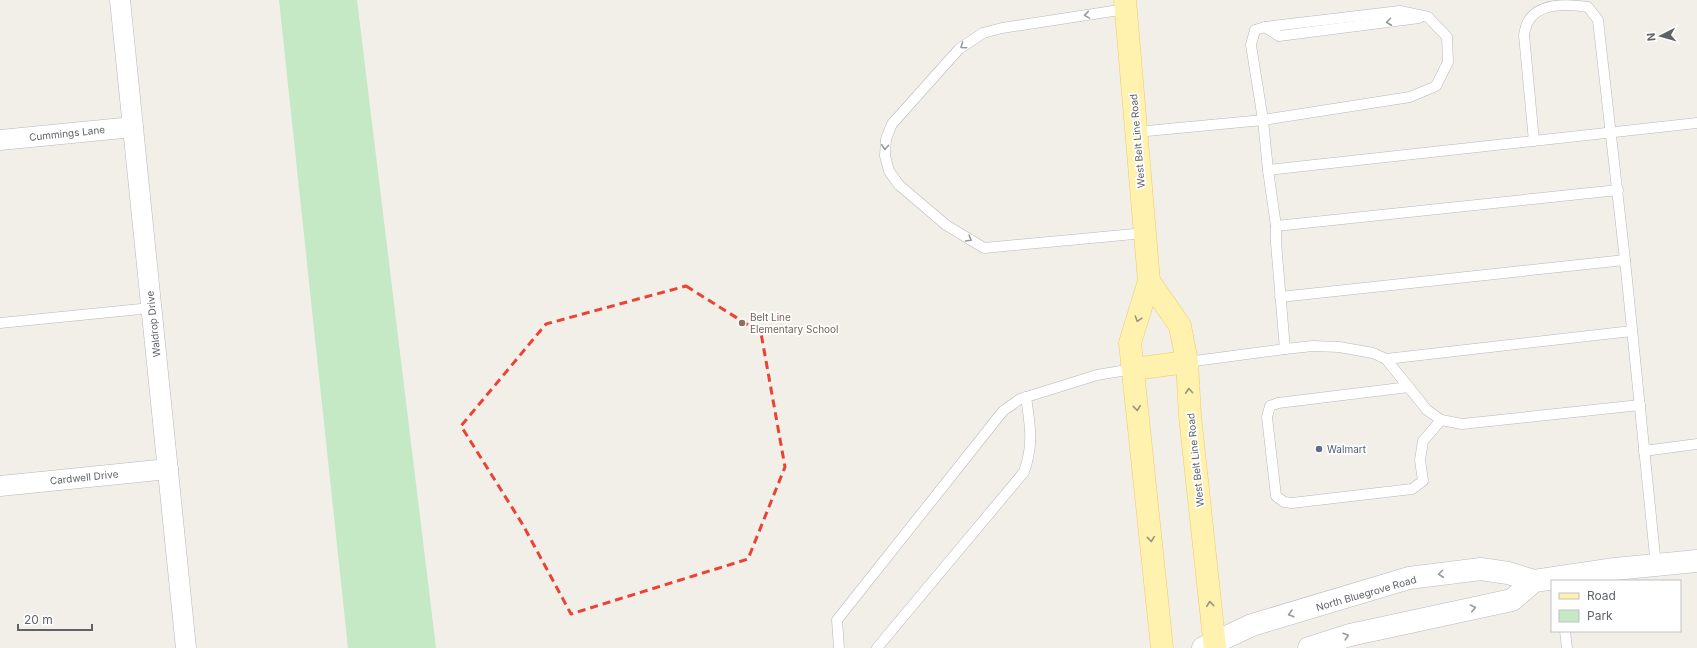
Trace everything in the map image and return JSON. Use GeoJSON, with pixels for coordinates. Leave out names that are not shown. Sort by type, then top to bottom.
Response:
{"type":"FeatureCollection","features":[{"type":"Feature","properties":{"kind":"main road","name":"West Belt Line Road"},"geometry":{"type":"LineString","coordinates":[[1126,5],[1149,281],[1130,343],[1162,648]]}},
{"type":"Feature","properties":{"kind":"main road","name":"West Belt Line Road"},"geometry":{"type":"LineString","coordinates":[[1149,281],[1180,326],[1187,362],[1190,416],[1211,646]]}},
{"type":"Feature","properties":{"kind":"main road"},"geometry":{"type":"LineString","coordinates":[[1133,369],[1187,362]]}},
{"type":"Feature","properties":{"kind":"street","name":"Waldrop Drive"},"geometry":{"type":"LineString","coordinates":[[120,0],[186,648]]}},
{"type":"Feature","properties":{"kind":"street","name":"Cummings Lane"},"geometry":{"type":"LineString","coordinates":[[0,140],[133,127]]}},
{"type":"Feature","properties":{"kind":"street","name":"Cardwell Drive"},"geometry":{"type":"LineString","coordinates":[[0,486],[168,469]]}},
{"type":"Feature","properties":{"kind":"street","name":"North Bluegrove Road"},"geometry":{"type":"LineString","coordinates":[[1211,646],[1252,625],[1409,578],[1480,570],[1508,573],[1534,581],[1559,579],[1615,569],[1697,561]]}},
{"type":"Feature","properties":{"kind":"street"},"geometry":{"type":"LineString","coordinates":[[1309,648],[1350,635],[1512,600],[1534,581]]}},
{"type":"Feature","properties":{"kind":"lane"},"geometry":{"type":"LineString","coordinates":[[1126,5],[1002,28],[983,33],[959,48],[892,124],[886,140],[885,156],[889,171],[899,185],[946,224],[984,248],[1145,233]]}},
{"type":"Feature","properties":{"kind":"lane"},"geometry":{"type":"LineString","coordinates":[[1534,141],[1524,35],[1528,20],[1539,9],[1573,5],[1588,7],[1598,20],[1610,133],[1618,190],[1656,566]]}},
{"type":"Feature","properties":{"kind":"lane"},"geometry":{"type":"LineString","coordinates":[[1136,132],[1263,120],[1410,97],[1436,86],[1448,62],[1447,37],[1428,17],[1279,36],[1265,27],[1255,30],[1251,44],[1263,120],[1276,226],[1276,243],[1285,349]]}},
{"type":"Feature","properties":{"kind":"lane"},"geometry":{"type":"LineString","coordinates":[[1268,170],[1697,124]]}},
{"type":"Feature","properties":{"kind":"lane"},"geometry":{"type":"LineString","coordinates":[[1276,226],[1618,190]]}},
{"type":"Feature","properties":{"kind":"lane"},"geometry":{"type":"LineString","coordinates":[[1280,297],[1625,260]]}},
{"type":"Feature","properties":{"kind":"lane"},"geometry":{"type":"LineString","coordinates":[[0,323],[151,308]]}},
{"type":"Feature","properties":{"kind":"lane"},"geometry":{"type":"LineString","coordinates":[[1386,359],[1632,331]]}},
{"type":"Feature","properties":{"kind":"lane"},"geometry":{"type":"LineString","coordinates":[[1187,362],[1313,346],[1339,347],[1373,353],[1386,359],[1427,410],[1441,420],[1462,424],[1640,405]]}},
{"type":"Feature","properties":{"kind":"lane"},"geometry":{"type":"LineString","coordinates":[[839,648],[837,620],[1002,411],[1020,398],[1097,375],[1133,369]]}},
{"type":"Feature","properties":{"kind":"lane"},"geometry":{"type":"LineString","coordinates":[[1409,388],[1278,403],[1270,406],[1267,416],[1276,496],[1284,502],[1292,503],[1412,490],[1423,481],[1420,460],[1423,441],[1441,420]]}},
{"type":"Feature","properties":{"kind":"lane"},"geometry":{"type":"LineString","coordinates":[[878,648],[1024,472],[1029,458],[1032,440],[1026,397]]}},
{"type":"Feature","properties":{"kind":"lane"},"geometry":{"type":"LineString","coordinates":[[1644,451],[1697,444]]}},
{"type":"Feature","properties":{"kind":"lane"},"geometry":{"type":"LineString","coordinates":[[1565,632],[1567,648]]}},
{"type":"Feature","properties":{"kind":"lane"},"geometry":{"type":"LineString","coordinates":[[181,648],[186,648]]}},
{"type":"Feature","properties":{"kind":"highlighted area"},"geometry":{"type":"Polygon","coordinates":[[[686,286],[761,333],[785,467],[748,559],[571,614],[523,525],[461,426],[546,324],[686,286]]]}},
{"type":"Feature","properties":{"kind":"green space"},"geometry":{"type":"Polygon","coordinates":[[[279,0],[357,0],[436,648],[348,648],[279,0]]]}},
{"type":"Feature","properties":{"kind":"place","name":"Belt Line Elementary School"},"geometry":{"type":"Point","coordinates":[742,323]}},
{"type":"Feature","properties":{"kind":"place","name":"Walmart"},"geometry":{"type":"Point","coordinates":[1319,449]}}]}
